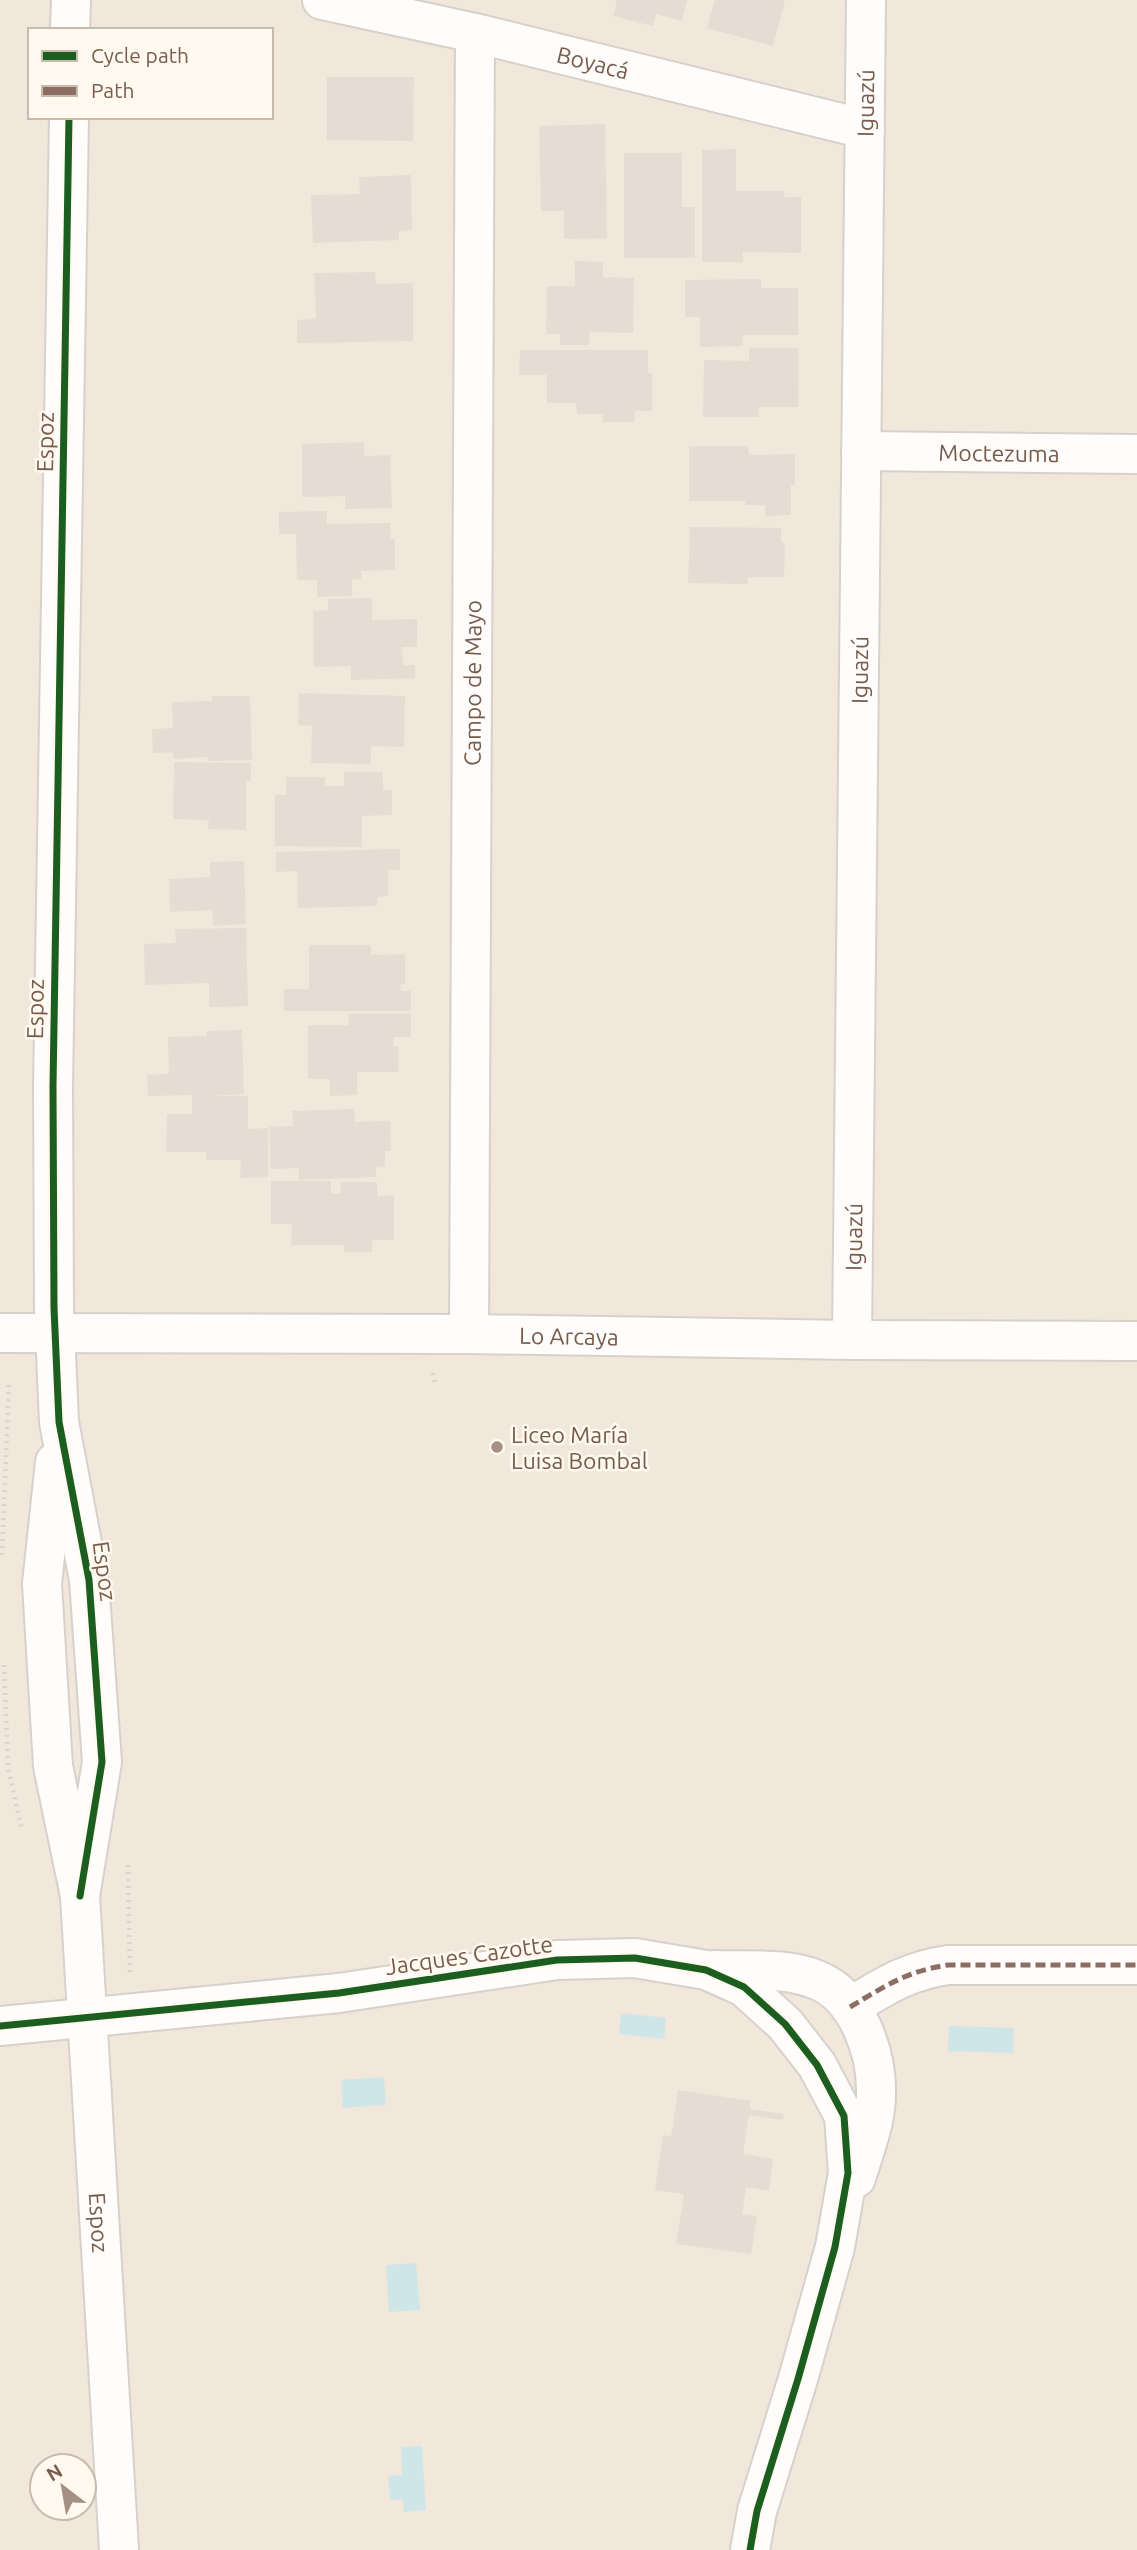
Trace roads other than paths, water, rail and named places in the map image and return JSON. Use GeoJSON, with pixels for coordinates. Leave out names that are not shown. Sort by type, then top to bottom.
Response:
{"type":"FeatureCollection","features":[{"type":"Feature","properties":{"kind":"street"},"geometry":{"type":"LineString","coordinates":[[71,0],[71,28]]}},
{"type":"Feature","properties":{"kind":"street","name":"Boyacá"},"geometry":{"type":"LineString","coordinates":[[321,0],[475,33],[864,129]]}},
{"type":"Feature","properties":{"kind":"street","name":"Iguazú"},"geometry":{"type":"LineString","coordinates":[[852,1340],[866,0]]}},
{"type":"Feature","properties":{"kind":"street","name":"Campo de Mayo"},"geometry":{"type":"LineString","coordinates":[[469,1334],[475,33]]}},
{"type":"Feature","properties":{"kind":"street","name":"Espoz"},"geometry":{"type":"LineString","coordinates":[[69,119],[53,1086],[54,1333],[59,1422],[89,1580],[103,1762],[80,1896],[119,2550]]}},
{"type":"Feature","properties":{"kind":"street","name":"Moctezuma"},"geometry":{"type":"LineString","coordinates":[[861,451],[1137,454]]}},
{"type":"Feature","properties":{"kind":"street","name":"Lo Arcaya"},"geometry":{"type":"LineString","coordinates":[[0,1333],[469,1334],[1137,1341]]}},
{"type":"Feature","properties":{"kind":"street","name":"Jacques Cazotte"},"geometry":{"type":"LineString","coordinates":[[0,2026],[339,1993],[558,1961],[635,1958],[706,1970],[773,1972],[818,1980],[834,1990],[850,2007],[869,2046],[877,2094],[873,2122],[757,2511],[750,2550]]}},
{"type":"Feature","properties":{"kind":"street"},"geometry":{"type":"LineString","coordinates":[[850,2007],[902,1976],[948,1965],[1137,1965]]}},
{"type":"Feature","properties":{"kind":"street","name":"Jacques Cazotte"},"geometry":{"type":"LineString","coordinates":[[706,1970],[744,1987],[785,2024],[817,2064],[844,2116],[848,2173],[835,2247]]}},
{"type":"Feature","properties":{"kind":"water"},"geometry":{"type":"Polygon","coordinates":[[[621,2013],[666,2018],[664,2039],[619,2034],[621,2013]]]}},
{"type":"Feature","properties":{"kind":"water"},"geometry":{"type":"Polygon","coordinates":[[[949,2026],[1014,2028],[1013,2053],[948,2051],[949,2026]]]}},
{"type":"Feature","properties":{"kind":"water"},"geometry":{"type":"Polygon","coordinates":[[[384,2077],[386,2105],[343,2108],[341,2080],[384,2077]]]}},
{"type":"Feature","properties":{"kind":"water"},"geometry":{"type":"Polygon","coordinates":[[[416,2263],[420,2310],[389,2312],[386,2265],[416,2263]]]}},
{"type":"Feature","properties":{"kind":"water"},"geometry":{"type":"Polygon","coordinates":[[[422,2446],[426,2510],[404,2512],[403,2499],[390,2500],[388,2476],[402,2475],[401,2447],[422,2446]]]}},
{"type":"Feature","properties":{"kind":"place","name":"Liceo María Luisa Bombal"},"geometry":{"type":"Point","coordinates":[497,1447]}}]}
